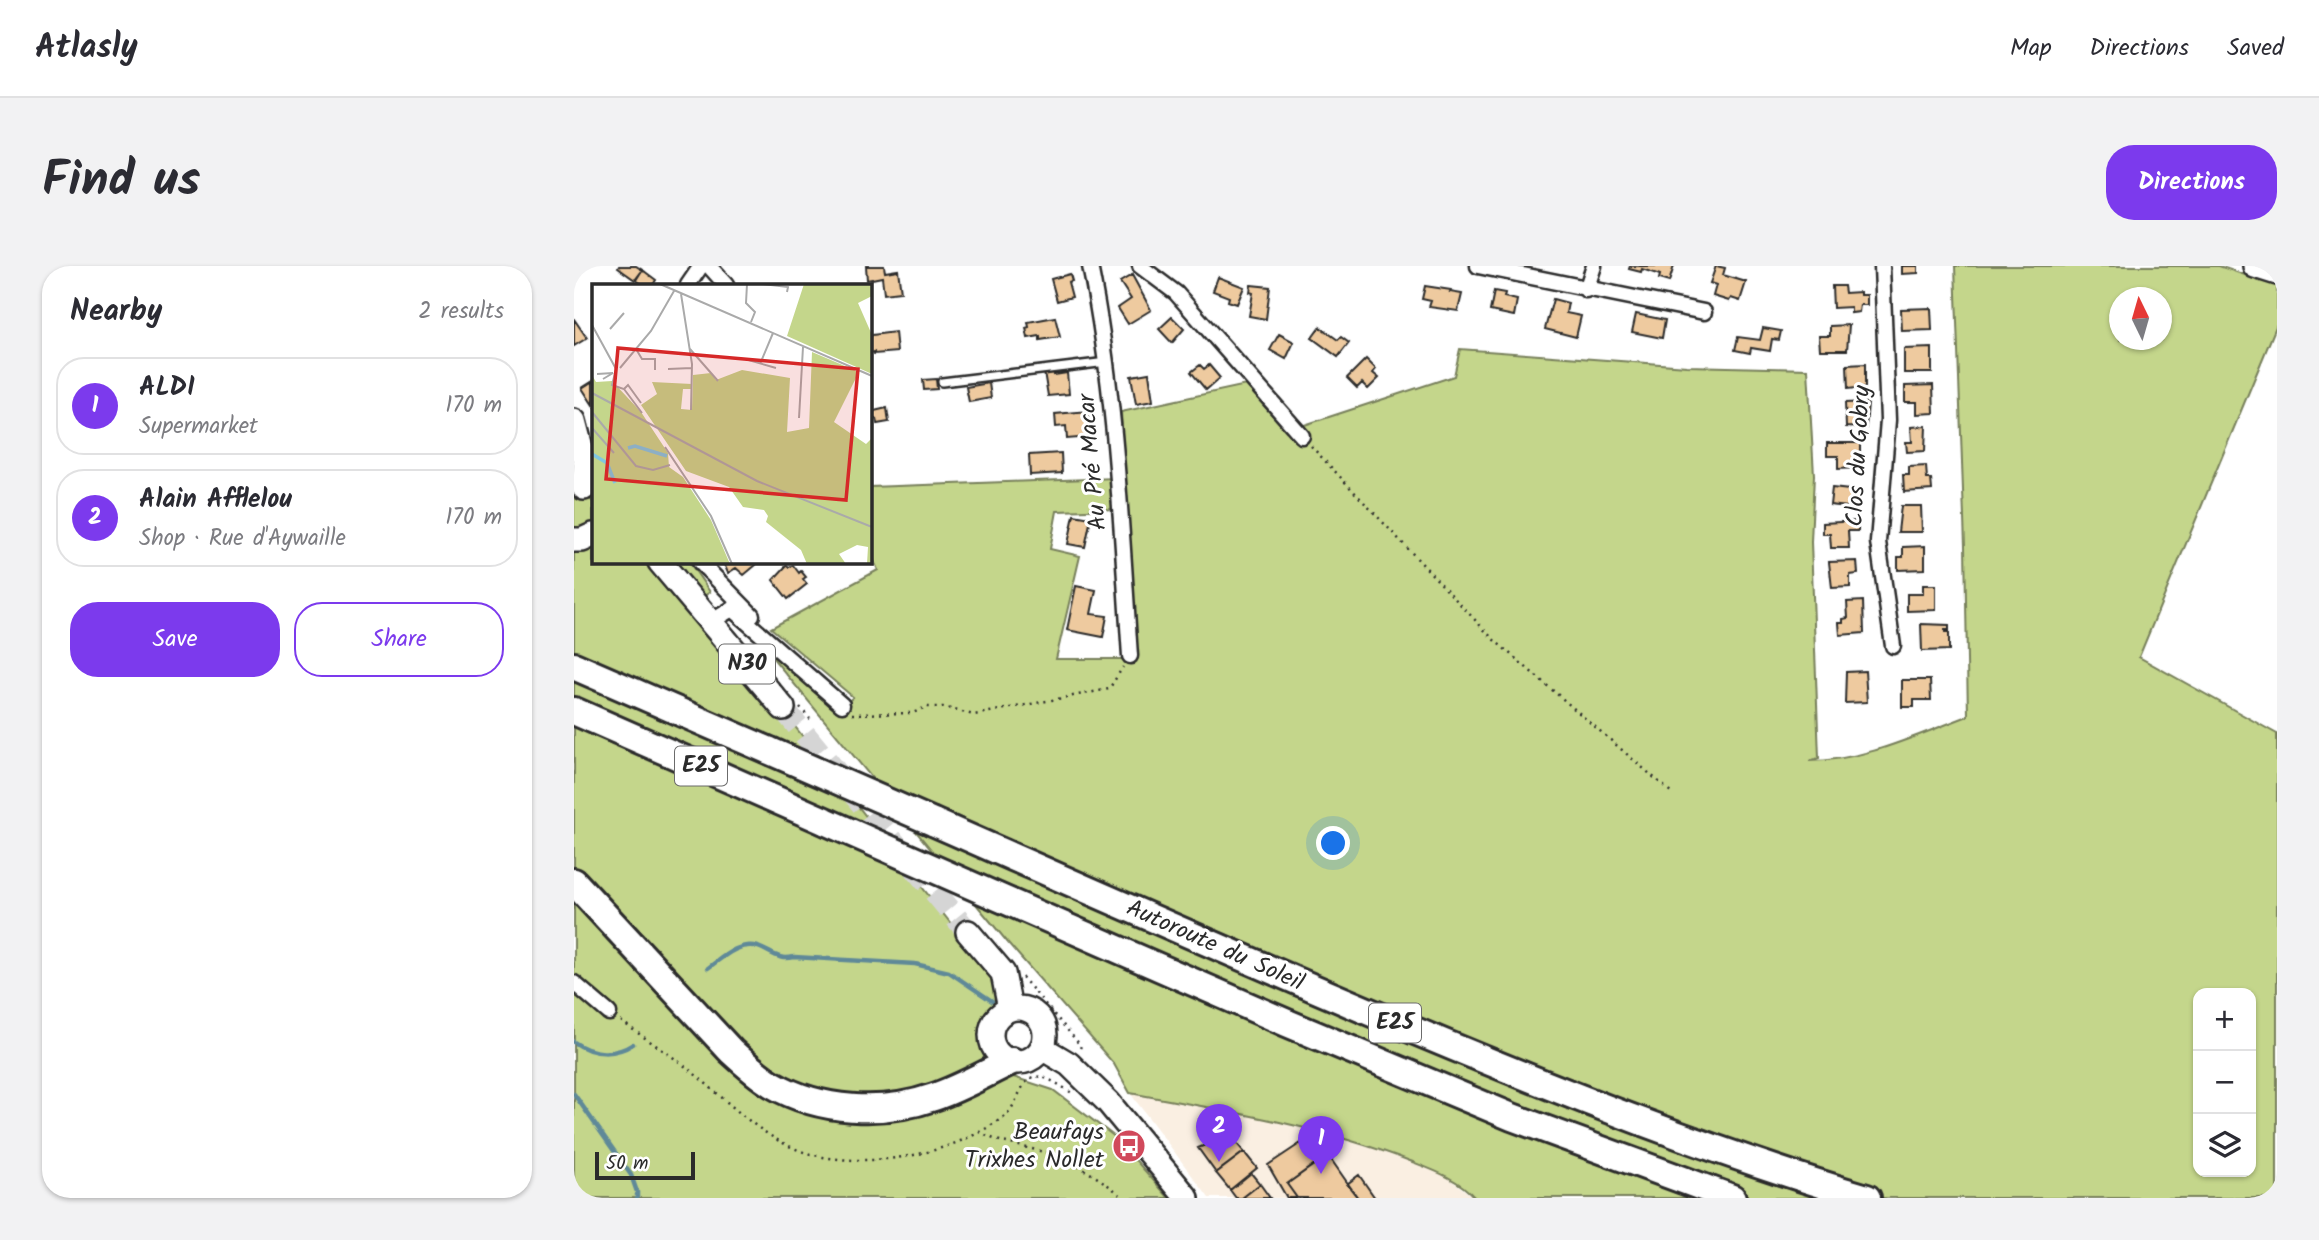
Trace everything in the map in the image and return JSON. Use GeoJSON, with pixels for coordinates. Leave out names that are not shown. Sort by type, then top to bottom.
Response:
{"type":"FeatureCollection","features":[{"type":"Feature","properties":{"kind":"highway","name":"Autoroute du Soleil"},"geometry":{"type":"LineString","coordinates":[[574,666],[1303,984],[1523,1076],[1747,1160],[1867,1198]]}},
{"type":"Feature","properties":{"kind":"highway","name":"Autoroute du Soleil"},"geometry":{"type":"LineString","coordinates":[[574,711],[1286,1023],[1512,1117],[1732,1198]]}},
{"type":"Feature","properties":{"kind":"highway"},"geometry":{"type":"LineString","coordinates":[[574,882],[731,1051],[774,1085],[834,1106],[866,1109],[900,1106],[934,1097],[1012,1061]]}},
{"type":"Feature","properties":{"kind":"main road"},"geometry":{"type":"LineString","coordinates":[[2255,266],[2277,273]]}},
{"type":"Feature","properties":{"kind":"main road"},"geometry":{"type":"LineString","coordinates":[[574,421],[584,463],[584,490]]}},
{"type":"Feature","properties":{"kind":"main road"},"geometry":{"type":"LineString","coordinates":[[574,540],[592,535]]}},
{"type":"Feature","properties":{"kind":"main road","name":"N30"},"geometry":{"type":"LineString","coordinates":[[662,564],[783,708]]}},
{"type":"Feature","properties":{"kind":"main road"},"geometry":{"type":"LineString","coordinates":[[968,932],[1003,973],[1010,1009]]}},
{"type":"Feature","properties":{"kind":"main road"},"geometry":{"type":"LineString","coordinates":[[1010,1009],[1029,1010],[1036,1015],[1045,1031],[1042,1048],[1029,1060],[1012,1061],[1003,1057],[992,1041],[991,1031],[995,1021],[1010,1009]]}},
{"type":"Feature","properties":{"kind":"main road"},"geometry":{"type":"LineString","coordinates":[[1042,1048],[1069,1064],[1108,1102],[1187,1198]]}},
{"type":"Feature","properties":{"kind":"street"},"geometry":{"type":"LineString","coordinates":[[689,284],[701,266]]}},
{"type":"Feature","properties":{"kind":"street"},"geometry":{"type":"LineString","coordinates":[[709,266],[725,284]]}},
{"type":"Feature","properties":{"kind":"street","name":"Au Pré Macar"},"geometry":{"type":"LineString","coordinates":[[1090,266],[1114,415],[1130,656]]}},
{"type":"Feature","properties":{"kind":"street"},"geometry":{"type":"LineString","coordinates":[[1140,266],[1176,293],[1301,436]]}},
{"type":"Feature","properties":{"kind":"street"},"geometry":{"type":"LineString","coordinates":[[1478,266],[1704,312]]}},
{"type":"Feature","properties":{"kind":"street"},"geometry":{"type":"LineString","coordinates":[[1586,290],[1594,266]]}},
{"type":"Feature","properties":{"kind":"street","name":"Clos du Gobry"},"geometry":{"type":"LineString","coordinates":[[1882,266],[1888,420],[1878,542],[1893,646]]}},
{"type":"Feature","properties":{"kind":"street"},"geometry":{"type":"LineString","coordinates":[[702,564],[761,624],[771,642]]}},
{"type":"Feature","properties":{"kind":"street"},"geometry":{"type":"LineString","coordinates":[[712,621],[732,608],[842,705]]}},
{"type":"Feature","properties":{"kind":"street"},"geometry":{"type":"LineString","coordinates":[[574,983],[609,1013]]}},
{"type":"Feature","properties":{"kind":"lane"},"geometry":{"type":"LineString","coordinates":[[942,382],[1107,362]]}},
{"type":"Feature","properties":{"kind":"path"},"geometry":{"type":"LineString","coordinates":[[1301,436],[1493,639],[1672,793]]}},
{"type":"Feature","properties":{"kind":"path"},"geometry":{"type":"LineString","coordinates":[[842,705],[850,714],[913,713],[926,707],[943,707],[974,715],[1022,707],[1109,689],[1130,656]]}},
{"type":"Feature","properties":{"kind":"path"},"geometry":{"type":"LineString","coordinates":[[1015,969],[1081,1046],[1057,1084]]}},
{"type":"Feature","properties":{"kind":"path"},"geometry":{"type":"LineString","coordinates":[[978,1132],[989,1138],[1048,1154],[1079,1168],[1113,1188],[1124,1198]]}},
{"type":"Feature","properties":{"kind":"shaded area"},"geometry":{"type":"Polygon","coordinates":[[[1130,1093],[1255,1115],[1366,1144],[1443,1174],[1475,1198],[1209,1198],[1130,1093]]]}},
{"type":"Feature","properties":{"kind":"green space"},"geometry":{"type":"Polygon","coordinates":[[[1955,266],[2219,266],[2277,286],[2277,324],[2139,657],[2277,734],[2277,1198],[1475,1198],[1461,1185],[1436,1172],[1342,1138],[1272,1120],[1130,1093],[1114,1064],[1009,944],[772,657],[766,643],[840,709],[853,697],[771,628],[878,570],[872,556],[872,487],[1116,478],[1118,509],[1057,511],[1050,549],[1080,556],[1056,659],[1135,659],[1121,412],[1246,385],[1286,431],[1454,376],[1460,349],[1687,366],[1808,369],[1814,475],[1811,542],[1819,758],[1809,761],[1850,757],[1910,739],[1968,716],[1955,266]]]}},
{"type":"Feature","properties":{"kind":"green space"},"geometry":{"type":"Polygon","coordinates":[[[574,495],[586,495],[592,501],[592,525],[574,532],[574,495]]]}},
{"type":"Feature","properties":{"kind":"green space"},"geometry":{"type":"Polygon","coordinates":[[[592,543],[592,564],[654,564],[777,704],[994,978],[1002,1001],[988,1025],[988,1044],[1010,1076],[1053,1090],[1115,1137],[1169,1198],[574,1198],[574,545],[592,543]]]}},
{"type":"Feature","properties":{"kind":"green space"},"geometry":{"type":"Polygon","coordinates":[[[677,564],[690,564],[710,592],[704,596],[677,564]]]}},
{"type":"Feature","properties":{"kind":"building"},"geometry":{"type":"Polygon","coordinates":[[[636,266],[644,271],[635,280],[618,268],[636,266]]]}},
{"type":"Feature","properties":{"kind":"building"},"geometry":{"type":"Polygon","coordinates":[[[866,266],[884,266],[885,272],[898,270],[901,292],[884,294],[882,277],[867,280],[866,266]]]}},
{"type":"Feature","properties":{"kind":"building"},"geometry":{"type":"Polygon","coordinates":[[[1630,266],[1674,266],[1669,282],[1659,279],[1660,275],[1642,269],[1641,272],[1629,269],[1630,266]]]}},
{"type":"Feature","properties":{"kind":"building"},"geometry":{"type":"Polygon","coordinates":[[[1716,266],[1725,268],[1723,275],[1746,282],[1740,301],[1713,296],[1716,285],[1710,283],[1716,266]]]}},
{"type":"Feature","properties":{"kind":"building"},"geometry":{"type":"Polygon","coordinates":[[[1902,266],[1918,266],[1918,273],[1902,274],[1902,266]]]}},
{"type":"Feature","properties":{"kind":"building"},"geometry":{"type":"Polygon","coordinates":[[[644,271],[656,280],[654,284],[642,284],[636,280],[644,271]]]}},
{"type":"Feature","properties":{"kind":"building"},"geometry":{"type":"Polygon","coordinates":[[[1070,274],[1072,281],[1068,282],[1072,297],[1057,301],[1051,279],[1070,274]]]}},
{"type":"Feature","properties":{"kind":"building"},"geometry":{"type":"Polygon","coordinates":[[[1132,275],[1151,310],[1128,324],[1118,308],[1131,299],[1120,282],[1132,275]]]}},
{"type":"Feature","properties":{"kind":"building"},"geometry":{"type":"Polygon","coordinates":[[[1218,277],[1244,287],[1237,304],[1228,301],[1229,297],[1213,291],[1218,277]]]}},
{"type":"Feature","properties":{"kind":"building"},"geometry":{"type":"Polygon","coordinates":[[[1251,285],[1270,287],[1266,319],[1249,316],[1253,293],[1250,292],[1251,285]]]}},
{"type":"Feature","properties":{"kind":"building"},"geometry":{"type":"Polygon","coordinates":[[[1425,286],[1462,294],[1458,311],[1429,307],[1431,301],[1422,299],[1425,286]]]}},
{"type":"Feature","properties":{"kind":"building"},"geometry":{"type":"Polygon","coordinates":[[[1832,286],[1844,286],[1845,293],[1860,292],[1860,295],[1867,295],[1867,305],[1860,305],[1859,312],[1851,313],[1851,307],[1833,308],[1832,286]]]}},
{"type":"Feature","properties":{"kind":"building"},"geometry":{"type":"Polygon","coordinates":[[[1494,291],[1505,293],[1504,297],[1517,300],[1514,316],[1490,311],[1494,291]]]}},
{"type":"Feature","properties":{"kind":"building"},"geometry":{"type":"Polygon","coordinates":[[[1553,299],[1568,303],[1566,313],[1581,316],[1576,337],[1545,329],[1553,299]]]}},
{"type":"Feature","properties":{"kind":"building"},"geometry":{"type":"Polygon","coordinates":[[[1931,308],[1932,330],[1902,331],[1901,309],[1931,308]]]}},
{"type":"Feature","properties":{"kind":"building"},"geometry":{"type":"Polygon","coordinates":[[[1636,314],[1665,320],[1662,338],[1632,332],[1636,314]]]}},
{"type":"Feature","properties":{"kind":"building"},"geometry":{"type":"Polygon","coordinates":[[[1055,317],[1060,337],[1040,340],[1040,336],[1028,338],[1028,322],[1055,317]]]}},
{"type":"Feature","properties":{"kind":"building"},"geometry":{"type":"Polygon","coordinates":[[[1172,317],[1184,329],[1172,343],[1159,329],[1172,317]]]}},
{"type":"Feature","properties":{"kind":"building"},"geometry":{"type":"Polygon","coordinates":[[[574,319],[587,338],[574,346],[574,319]]]}},
{"type":"Feature","properties":{"kind":"building"},"geometry":{"type":"Polygon","coordinates":[[[1849,325],[1847,350],[1820,350],[1819,336],[1830,336],[1830,326],[1849,325]]]}},
{"type":"Feature","properties":{"kind":"building"},"geometry":{"type":"Polygon","coordinates":[[[1320,327],[1338,340],[1341,337],[1349,343],[1338,357],[1312,338],[1320,327]]]}},
{"type":"Feature","properties":{"kind":"building"},"geometry":{"type":"Polygon","coordinates":[[[1763,328],[1781,331],[1779,340],[1772,339],[1770,351],[1751,348],[1750,353],[1735,350],[1738,337],[1760,340],[1763,328]]]}},
{"type":"Feature","properties":{"kind":"building"},"geometry":{"type":"Polygon","coordinates":[[[895,332],[897,352],[874,354],[872,335],[895,332]]]}},
{"type":"Feature","properties":{"kind":"building"},"geometry":{"type":"Polygon","coordinates":[[[1279,334],[1294,342],[1286,359],[1270,350],[1279,334]]]}},
{"type":"Feature","properties":{"kind":"building"},"geometry":{"type":"Polygon","coordinates":[[[1932,348],[1932,373],[1904,373],[1904,349],[1932,348]]]}},
{"type":"Feature","properties":{"kind":"building"},"geometry":{"type":"Polygon","coordinates":[[[1366,359],[1376,369],[1373,373],[1379,378],[1368,389],[1362,383],[1357,388],[1347,378],[1366,359]]]}},
{"type":"Feature","properties":{"kind":"building"},"geometry":{"type":"Polygon","coordinates":[[[1865,364],[1865,387],[1848,389],[1847,365],[1865,364]]]}},
{"type":"Feature","properties":{"kind":"building"},"geometry":{"type":"Polygon","coordinates":[[[1200,365],[1204,369],[1209,365],[1220,378],[1206,390],[1191,372],[1200,365]]]}},
{"type":"Feature","properties":{"kind":"building"},"geometry":{"type":"Polygon","coordinates":[[[1054,370],[1054,375],[1067,373],[1069,394],[1048,396],[1044,372],[1054,370]]]}},
{"type":"Feature","properties":{"kind":"building"},"geometry":{"type":"Polygon","coordinates":[[[1149,373],[1153,401],[1136,404],[1131,376],[1149,373]]]}},
{"type":"Feature","properties":{"kind":"building"},"geometry":{"type":"Polygon","coordinates":[[[936,379],[937,389],[924,390],[923,380],[936,379]]]}},
{"type":"Feature","properties":{"kind":"building"},"geometry":{"type":"Polygon","coordinates":[[[592,382],[592,403],[582,388],[592,382]]]}},
{"type":"Feature","properties":{"kind":"building"},"geometry":{"type":"Polygon","coordinates":[[[989,383],[991,398],[969,402],[966,387],[989,383]]]}},
{"type":"Feature","properties":{"kind":"building"},"geometry":{"type":"Polygon","coordinates":[[[1933,385],[1934,413],[1917,414],[1917,402],[1905,402],[1905,386],[1933,385]]]}},
{"type":"Feature","properties":{"kind":"building"},"geometry":{"type":"Polygon","coordinates":[[[1868,402],[1866,428],[1846,427],[1845,403],[1868,402]]]}},
{"type":"Feature","properties":{"kind":"building"},"geometry":{"type":"Polygon","coordinates":[[[887,408],[889,422],[877,424],[876,419],[872,420],[872,412],[887,408]]]}},
{"type":"Feature","properties":{"kind":"building"},"geometry":{"type":"Polygon","coordinates":[[[1089,411],[1091,437],[1067,439],[1066,426],[1056,427],[1055,414],[1089,411]]]}},
{"type":"Feature","properties":{"kind":"building"},"geometry":{"type":"Polygon","coordinates":[[[1926,426],[1925,451],[1907,452],[1906,442],[1912,442],[1911,427],[1926,426]]]}},
{"type":"Feature","properties":{"kind":"building"},"geometry":{"type":"Polygon","coordinates":[[[1827,443],[1860,443],[1860,452],[1856,452],[1856,468],[1838,469],[1838,456],[1827,456],[1827,443]]]}},
{"type":"Feature","properties":{"kind":"building"},"geometry":{"type":"Polygon","coordinates":[[[1061,453],[1062,473],[1030,475],[1029,455],[1061,453]]]}},
{"type":"Feature","properties":{"kind":"building"},"geometry":{"type":"Polygon","coordinates":[[[1926,466],[1927,479],[1931,479],[1932,490],[1904,492],[1903,475],[1909,475],[1909,467],[1926,466]]]}},
{"type":"Feature","properties":{"kind":"building"},"geometry":{"type":"Polygon","coordinates":[[[1832,488],[1858,491],[1856,508],[1830,505],[1832,488]]]}},
{"type":"Feature","properties":{"kind":"building"},"geometry":{"type":"Polygon","coordinates":[[[1901,506],[1921,506],[1922,532],[1898,532],[1901,506]]]}},
{"type":"Feature","properties":{"kind":"building"},"geometry":{"type":"Polygon","coordinates":[[[1074,515],[1091,518],[1085,547],[1068,544],[1074,515]]]}},
{"type":"Feature","properties":{"kind":"building"},"geometry":{"type":"Polygon","coordinates":[[[1858,521],[1858,531],[1848,531],[1849,548],[1831,548],[1830,534],[1823,534],[1823,523],[1858,521]]]}},
{"type":"Feature","properties":{"kind":"building"},"geometry":{"type":"Polygon","coordinates":[[[1925,546],[1925,569],[1898,570],[1898,557],[1903,557],[1903,547],[1925,546]]]}},
{"type":"Feature","properties":{"kind":"building"},"geometry":{"type":"Polygon","coordinates":[[[1857,561],[1858,574],[1850,575],[1850,587],[1832,588],[1829,562],[1857,561]]]}},
{"type":"Feature","properties":{"kind":"building"},"geometry":{"type":"Polygon","coordinates":[[[724,564],[756,565],[744,575],[736,568],[728,573],[724,564]]]}},
{"type":"Feature","properties":{"kind":"building"},"geometry":{"type":"Polygon","coordinates":[[[787,565],[793,565],[799,573],[801,571],[807,584],[788,599],[773,580],[787,565]]]}},
{"type":"Feature","properties":{"kind":"building"},"geometry":{"type":"Polygon","coordinates":[[[1923,585],[1936,585],[1936,610],[1907,611],[1907,594],[1923,594],[1923,585]]]}},
{"type":"Feature","properties":{"kind":"building"},"geometry":{"type":"Polygon","coordinates":[[[1076,586],[1096,590],[1091,614],[1107,616],[1103,637],[1067,630],[1076,586]]]}},
{"type":"Feature","properties":{"kind":"building"},"geometry":{"type":"Polygon","coordinates":[[[1863,601],[1864,633],[1840,635],[1839,623],[1848,618],[1847,602],[1863,601]]]}},
{"type":"Feature","properties":{"kind":"building"},"geometry":{"type":"Polygon","coordinates":[[[1921,624],[1949,625],[1949,630],[1945,632],[1949,632],[1949,650],[1922,651],[1921,624]]]}},
{"type":"Feature","properties":{"kind":"building"},"geometry":{"type":"Polygon","coordinates":[[[1865,671],[1867,702],[1845,703],[1846,672],[1865,671]]]}},
{"type":"Feature","properties":{"kind":"building"},"geometry":{"type":"Polygon","coordinates":[[[1902,680],[1930,680],[1931,700],[1914,700],[1914,707],[1902,707],[1902,680]]]}},
{"type":"Feature","properties":{"kind":"building"},"geometry":{"type":"Polygon","coordinates":[[[1230,1135],[1244,1152],[1216,1173],[1198,1148],[1230,1135]]]}},
{"type":"Feature","properties":{"kind":"building"},"geometry":{"type":"Polygon","coordinates":[[[1301,1143],[1316,1163],[1287,1184],[1297,1198],[1287,1198],[1268,1165],[1301,1143]]]}},
{"type":"Feature","properties":{"kind":"building"},"geometry":{"type":"Polygon","coordinates":[[[1244,1152],[1257,1168],[1230,1190],[1216,1173],[1244,1152]]]}},
{"type":"Feature","properties":{"kind":"building"},"geometry":{"type":"Polygon","coordinates":[[[1328,1155],[1358,1198],[1297,1198],[1287,1184],[1328,1155]]]}},
{"type":"Feature","properties":{"kind":"building"},"geometry":{"type":"Polygon","coordinates":[[[1251,1173],[1260,1184],[1242,1198],[1236,1198],[1230,1190],[1251,1173]]]}},
{"type":"Feature","properties":{"kind":"building"},"geometry":{"type":"Polygon","coordinates":[[[1359,1175],[1375,1198],[1358,1198],[1347,1184],[1359,1175]]]}},
{"type":"Feature","properties":{"kind":"building"},"geometry":{"type":"Polygon","coordinates":[[[1260,1184],[1270,1198],[1242,1198],[1260,1184]]]}},
{"type":"Feature","properties":{"kind":"waterway"},"geometry":{"type":"LineString","coordinates":[[708,968],[744,946],[758,947],[784,958],[915,964],[949,972],[992,1001]]}},
{"type":"Feature","properties":{"kind":"waterway"},"geometry":{"type":"LineString","coordinates":[[574,1042],[596,1052],[619,1051],[633,1044]]}},
{"type":"Feature","properties":{"kind":"waterway"},"geometry":{"type":"LineString","coordinates":[[574,1094],[631,1175],[637,1198]]}},
{"type":"Feature","properties":{"kind":"tunnel"},"geometry":{"type":"LineString","coordinates":[[783,708],[968,932]]}},
{"type":"Feature","properties":{"kind":"place","name":"Beaufays Trixhes Nollet"},"geometry":{"type":"Point","coordinates":[1129,1146]}},
{"type":"Feature","properties":{"kind":"place","name":"Alain Afflelou"},"geometry":{"type":"Point","coordinates":[1219,1162]}},
{"type":"Feature","properties":{"kind":"place","name":"ALDI"},"geometry":{"type":"Point","coordinates":[1321,1174]}}]}
